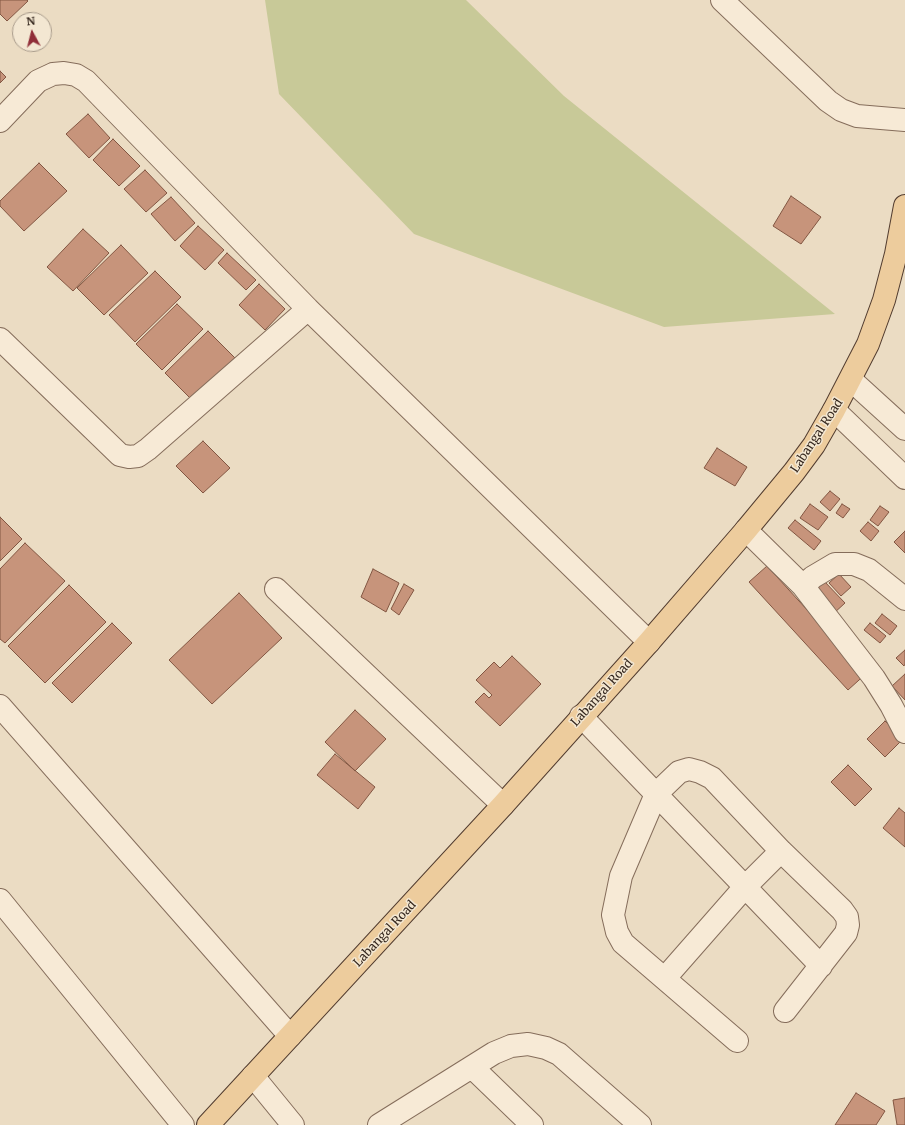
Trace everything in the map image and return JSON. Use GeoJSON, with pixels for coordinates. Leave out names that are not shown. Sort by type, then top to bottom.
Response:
{"type":"FeatureCollection","features":[{"type":"Feature","properties":{"kind":"main road","name":"Labangal Road"},"geometry":{"type":"LineString","coordinates":[[208,1125],[503,805],[581,716],[649,642],[746,530],[814,445],[851,380],[868,344],[884,300],[896,254],[905,206]]}},
{"type":"Feature","properties":{"kind":"street"},"geometry":{"type":"LineString","coordinates":[[722,0],[828,101],[841,110],[858,116],[905,120]]}},
{"type":"Feature","properties":{"kind":"street"},"geometry":{"type":"LineString","coordinates":[[0,121],[38,81],[53,74],[64,73],[76,75],[86,81],[308,309],[649,642]]}},
{"type":"Feature","properties":{"kind":"street"},"geometry":{"type":"LineString","coordinates":[[0,339],[120,455],[129,458],[138,456],[148,449],[308,309]]}},
{"type":"Feature","properties":{"kind":"street"},"geometry":{"type":"LineString","coordinates":[[851,380],[905,429]]}},
{"type":"Feature","properties":{"kind":"street"},"geometry":{"type":"LineString","coordinates":[[834,410],[905,478]]}},
{"type":"Feature","properties":{"kind":"street"},"geometry":{"type":"LineString","coordinates":[[746,530],[803,586],[874,678],[891,705],[905,732]]}},
{"type":"Feature","properties":{"kind":"street"},"geometry":{"type":"LineString","coordinates":[[803,586],[813,577],[835,564],[854,564],[869,570],[905,599]]}},
{"type":"Feature","properties":{"kind":"street"},"geometry":{"type":"LineString","coordinates":[[276,589],[503,805]]}},
{"type":"Feature","properties":{"kind":"street"},"geometry":{"type":"LineString","coordinates":[[0,706],[290,1036]]}},
{"type":"Feature","properties":{"kind":"street"},"geometry":{"type":"LineString","coordinates":[[581,716],[744,888],[821,966]]}},
{"type":"Feature","properties":{"kind":"street"},"geometry":{"type":"LineString","coordinates":[[737,1041],[665,978],[622,943],[617,932],[613,915],[621,876],[656,794],[679,772],[689,769],[700,772],[712,778],[780,851],[842,910],[847,917],[846,933],[785,1011]]}},
{"type":"Feature","properties":{"kind":"street"},"geometry":{"type":"LineString","coordinates":[[665,978],[744,888],[780,851]]}},
{"type":"Feature","properties":{"kind":"street"},"geometry":{"type":"LineString","coordinates":[[0,900],[184,1125]]}},
{"type":"Feature","properties":{"kind":"street"},"geometry":{"type":"LineString","coordinates":[[384,1124],[494,1053],[511,1046],[528,1044],[546,1048],[559,1054],[640,1125]]}},
{"type":"Feature","properties":{"kind":"street"},"geometry":{"type":"LineString","coordinates":[[472,1067],[532,1125]]}},
{"type":"Feature","properties":{"kind":"street"},"geometry":{"type":"LineString","coordinates":[[253,1076],[293,1125]]}},
{"type":"Feature","properties":{"kind":"green space"},"geometry":{"type":"Polygon","coordinates":[[[265,0],[466,0],[564,96],[835,314],[664,327],[414,234],[279,94],[265,0]]]}},
{"type":"Feature","properties":{"kind":"building"},"geometry":{"type":"Polygon","coordinates":[[[0,0],[28,1],[16,12],[12,12],[12,16],[7,21],[0,14],[0,0]]]}},
{"type":"Feature","properties":{"kind":"building"},"geometry":{"type":"Polygon","coordinates":[[[0,71],[6,77],[0,83],[0,71]]]}},
{"type":"Feature","properties":{"kind":"building"},"geometry":{"type":"Polygon","coordinates":[[[88,114],[110,138],[89,158],[66,134],[88,114]]]}},
{"type":"Feature","properties":{"kind":"building"},"geometry":{"type":"Polygon","coordinates":[[[113,139],[140,166],[119,186],[93,160],[113,139]]]}},
{"type":"Feature","properties":{"kind":"building"},"geometry":{"type":"Polygon","coordinates":[[[39,163],[67,191],[24,231],[0,206],[0,201],[39,163]]]}},
{"type":"Feature","properties":{"kind":"building"},"geometry":{"type":"Polygon","coordinates":[[[145,170],[167,193],[146,212],[124,189],[145,170]]]}},
{"type":"Feature","properties":{"kind":"building"},"geometry":{"type":"Polygon","coordinates":[[[791,196],[821,217],[801,244],[773,226],[791,196]]]}},
{"type":"Feature","properties":{"kind":"building"},"geometry":{"type":"Polygon","coordinates":[[[171,197],[195,223],[175,241],[151,214],[171,197]]]}},
{"type":"Feature","properties":{"kind":"building"},"geometry":{"type":"Polygon","coordinates":[[[198,226],[224,250],[205,270],[180,246],[198,226]]]}},
{"type":"Feature","properties":{"kind":"building"},"geometry":{"type":"Polygon","coordinates":[[[83,229],[109,253],[73,291],[47,267],[83,229]]]}},
{"type":"Feature","properties":{"kind":"building"},"geometry":{"type":"Polygon","coordinates":[[[121,245],[148,273],[104,315],[77,288],[121,245]]]}},
{"type":"Feature","properties":{"kind":"building"},"geometry":{"type":"Polygon","coordinates":[[[227,253],[256,280],[246,290],[218,263],[227,253]]]}},
{"type":"Feature","properties":{"kind":"building"},"geometry":{"type":"Polygon","coordinates":[[[155,271],[181,297],[135,342],[109,315],[155,271]]]}},
{"type":"Feature","properties":{"kind":"building"},"geometry":{"type":"Polygon","coordinates":[[[259,284],[285,309],[265,330],[239,305],[259,284]]]}},
{"type":"Feature","properties":{"kind":"building"},"geometry":{"type":"Polygon","coordinates":[[[177,304],[203,329],[162,370],[136,344],[177,304]]]}},
{"type":"Feature","properties":{"kind":"building"},"geometry":{"type":"Polygon","coordinates":[[[208,331],[235,358],[192,400],[165,373],[208,331]]]}},
{"type":"Feature","properties":{"kind":"building"},"geometry":{"type":"Polygon","coordinates":[[[203,441],[230,468],[203,493],[176,466],[203,441]]]}},
{"type":"Feature","properties":{"kind":"building"},"geometry":{"type":"Polygon","coordinates":[[[717,448],[747,467],[735,486],[704,468],[717,448]]]}},
{"type":"Feature","properties":{"kind":"building"},"geometry":{"type":"Polygon","coordinates":[[[830,491],[840,499],[830,511],[820,502],[830,491]]]}},
{"type":"Feature","properties":{"kind":"building"},"geometry":{"type":"Polygon","coordinates":[[[810,504],[828,517],[818,530],[800,518],[810,504]]]}},
{"type":"Feature","properties":{"kind":"building"},"geometry":{"type":"Polygon","coordinates":[[[842,504],[850,509],[843,518],[836,513],[842,504]]]}},
{"type":"Feature","properties":{"kind":"building"},"geometry":{"type":"Polygon","coordinates":[[[880,506],[889,512],[878,526],[870,520],[880,506]]]}},
{"type":"Feature","properties":{"kind":"building"},"geometry":{"type":"Polygon","coordinates":[[[0,517],[22,539],[0,561],[0,517]]]}},
{"type":"Feature","properties":{"kind":"building"},"geometry":{"type":"Polygon","coordinates":[[[795,520],[821,541],[814,550],[788,528],[795,520]]]}},
{"type":"Feature","properties":{"kind":"building"},"geometry":{"type":"Polygon","coordinates":[[[868,522],[879,531],[871,541],[860,531],[868,522]]]}},
{"type":"Feature","properties":{"kind":"building"},"geometry":{"type":"Polygon","coordinates":[[[905,531],[905,553],[894,542],[905,531]]]}},
{"type":"Feature","properties":{"kind":"building"},"geometry":{"type":"Polygon","coordinates":[[[25,543],[65,581],[5,643],[0,639],[0,569],[25,543]]]}},
{"type":"Feature","properties":{"kind":"building"},"geometry":{"type":"Polygon","coordinates":[[[767,566],[820,624],[869,671],[848,690],[749,582],[767,566]]]}},
{"type":"Feature","properties":{"kind":"building"},"geometry":{"type":"Polygon","coordinates":[[[373,569],[399,583],[386,612],[361,597],[373,569]]]}},
{"type":"Feature","properties":{"kind":"building"},"geometry":{"type":"Polygon","coordinates":[[[839,574],[851,587],[841,596],[829,583],[839,574]]]}},
{"type":"Feature","properties":{"kind":"building"},"geometry":{"type":"Polygon","coordinates":[[[824,581],[845,603],[833,614],[812,592],[824,581]]]}},
{"type":"Feature","properties":{"kind":"building"},"geometry":{"type":"Polygon","coordinates":[[[404,584],[414,590],[399,615],[391,609],[404,584]]]}},
{"type":"Feature","properties":{"kind":"building"},"geometry":{"type":"Polygon","coordinates":[[[69,585],[106,622],[45,683],[8,646],[69,585]]]}},
{"type":"Feature","properties":{"kind":"building"},"geometry":{"type":"Polygon","coordinates":[[[239,593],[282,638],[212,704],[169,660],[239,593]]]}},
{"type":"Feature","properties":{"kind":"building"},"geometry":{"type":"Polygon","coordinates":[[[882,614],[897,626],[890,635],[875,623],[882,614]]]}},
{"type":"Feature","properties":{"kind":"building"},"geometry":{"type":"Polygon","coordinates":[[[112,623],[132,643],[72,703],[52,683],[112,623]]]}},
{"type":"Feature","properties":{"kind":"building"},"geometry":{"type":"Polygon","coordinates":[[[870,623],[886,636],[880,643],[864,630],[870,623]]]}},
{"type":"Feature","properties":{"kind":"building"},"geometry":{"type":"Polygon","coordinates":[[[905,650],[905,664],[904,666],[896,658],[905,650]]]}},
{"type":"Feature","properties":{"kind":"building"},"geometry":{"type":"Polygon","coordinates":[[[512,656],[541,684],[500,726],[475,702],[484,693],[489,698],[492,695],[476,680],[494,662],[500,668],[512,656]]]}},
{"type":"Feature","properties":{"kind":"building"},"geometry":{"type":"Polygon","coordinates":[[[905,674],[905,700],[892,686],[905,674]]]}},
{"type":"Feature","properties":{"kind":"building"},"geometry":{"type":"Polygon","coordinates":[[[355,710],[386,739],[355,771],[325,742],[355,710]]]}},
{"type":"Feature","properties":{"kind":"building"},"geometry":{"type":"Polygon","coordinates":[[[885,721],[903,739],[885,757],[867,739],[885,721]]]}},
{"type":"Feature","properties":{"kind":"building"},"geometry":{"type":"Polygon","coordinates":[[[335,754],[375,787],[358,809],[317,775],[335,754]]]}},
{"type":"Feature","properties":{"kind":"building"},"geometry":{"type":"Polygon","coordinates":[[[848,765],[872,789],[855,806],[831,782],[848,765]]]}},
{"type":"Feature","properties":{"kind":"building"},"geometry":{"type":"Polygon","coordinates":[[[899,808],[905,813],[905,847],[883,828],[899,808]]]}},
{"type":"Feature","properties":{"kind":"building"},"geometry":{"type":"Polygon","coordinates":[[[856,1093],[885,1111],[876,1125],[835,1125],[856,1093]]]}},
{"type":"Feature","properties":{"kind":"building"},"geometry":{"type":"Polygon","coordinates":[[[905,1098],[905,1125],[897,1125],[893,1100],[905,1098]]]}}]}
